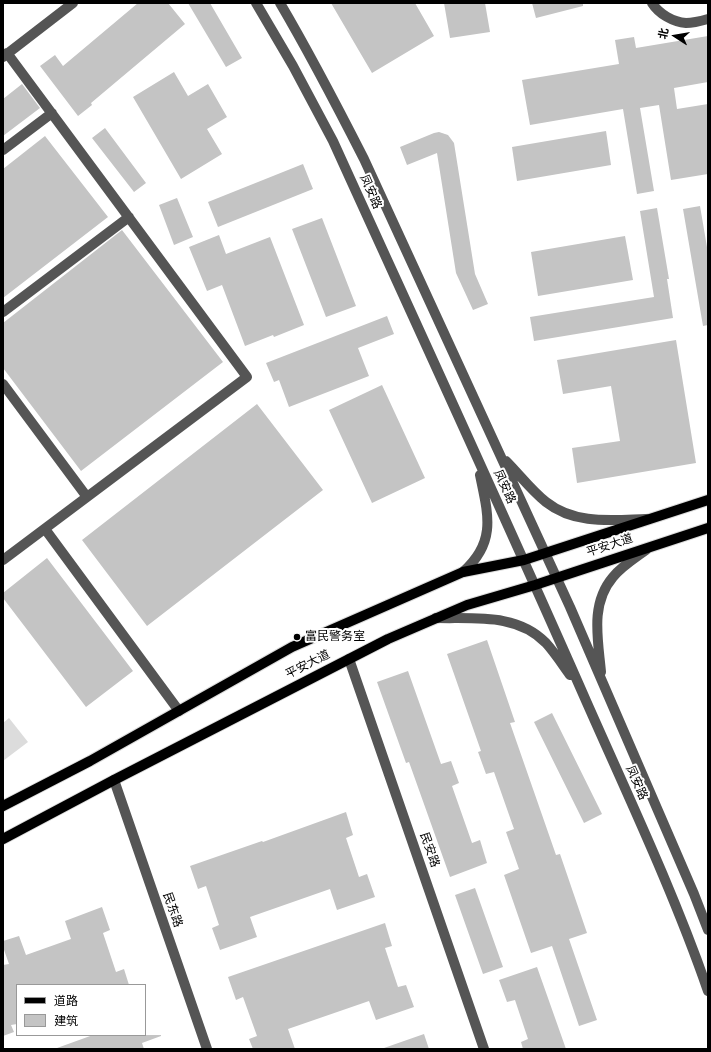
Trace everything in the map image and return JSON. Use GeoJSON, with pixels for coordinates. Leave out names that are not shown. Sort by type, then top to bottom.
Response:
{"type":"FeatureCollection","features":[{"type":"Feature","properties":{"kind":"main road","name":"平安大道"},"geometry":{"type":"LineString","coordinates":[[3,806],[90,761],[292,647],[463,572],[524,560],[708,500]]}},
{"type":"Feature","properties":{"kind":"main road","name":"平安大道"},"geometry":{"type":"LineString","coordinates":[[3,839],[388,639],[467,604],[535,585],[708,528]]}},
{"type":"Feature","properties":{"kind":"street"},"geometry":{"type":"LineString","coordinates":[[3,560],[247,378],[52,113],[5,55],[73,3]]}},
{"type":"Feature","properties":{"kind":"street","name":"凤安路"},"geometry":{"type":"LineString","coordinates":[[280,3],[332,95],[364,159],[545,553],[694,894],[708,930]]}},
{"type":"Feature","properties":{"kind":"street"},"geometry":{"type":"LineString","coordinates":[[652,3],[654,7],[673,20],[686,23],[708,19]]}},
{"type":"Feature","properties":{"kind":"street"},"geometry":{"type":"LineString","coordinates":[[660,3],[663,14]]}},
{"type":"Feature","properties":{"kind":"street","name":"凤安路"},"geometry":{"type":"LineString","coordinates":[[256,5],[293,66],[333,140],[581,689],[674,902],[708,992]]}},
{"type":"Feature","properties":{"kind":"street"},"geometry":{"type":"LineString","coordinates":[[3,150],[52,113]]}},
{"type":"Feature","properties":{"kind":"street"},"geometry":{"type":"LineString","coordinates":[[3,312],[129,217]]}},
{"type":"Feature","properties":{"kind":"street"},"geometry":{"type":"LineString","coordinates":[[3,384],[87,497]]}},
{"type":"Feature","properties":{"kind":"street"},"geometry":{"type":"LineString","coordinates":[[500,454],[538,495],[564,513],[575,517],[598,520],[652,518]]}},
{"type":"Feature","properties":{"kind":"street"},"geometry":{"type":"LineString","coordinates":[[463,572],[476,558],[483,545],[487,530],[487,510],[477,459]]}},
{"type":"Feature","properties":{"kind":"street"},"geometry":{"type":"LineString","coordinates":[[45,529],[179,711]]}},
{"type":"Feature","properties":{"kind":"street"},"geometry":{"type":"LineString","coordinates":[[601,681],[596,624],[599,604],[607,585],[613,577],[649,547]]}},
{"type":"Feature","properties":{"kind":"street"},"geometry":{"type":"LineString","coordinates":[[436,618],[508,621],[527,629],[545,643],[581,689]]}},
{"type":"Feature","properties":{"kind":"street","name":"民安路"},"geometry":{"type":"LineString","coordinates":[[349,659],[484,1049]]}},
{"type":"Feature","properties":{"kind":"street","name":"民东路"},"geometry":{"type":"LineString","coordinates":[[114,780],[207,1049]]}},
{"type":"Feature","properties":{"kind":"shaded area"},"geometry":{"type":"Polygon","coordinates":[[[9,718],[28,742],[3,761],[3,723],[9,718]]]}},
{"type":"Feature","properties":{"kind":"building"},"geometry":{"type":"Polygon","coordinates":[[[138,3],[168,3],[185,24],[91,103],[92,105],[78,116],[40,66],[55,55],[63,66],[138,3]]]}},
{"type":"Feature","properties":{"kind":"building"},"geometry":{"type":"Polygon","coordinates":[[[188,3],[210,3],[242,58],[226,67],[188,3]]]}},
{"type":"Feature","properties":{"kind":"building"},"geometry":{"type":"Polygon","coordinates":[[[331,3],[415,3],[434,36],[372,73],[331,3]]]}},
{"type":"Feature","properties":{"kind":"building"},"geometry":{"type":"Polygon","coordinates":[[[444,3],[485,3],[490,32],[450,38],[444,3]]]}},
{"type":"Feature","properties":{"kind":"building"},"geometry":{"type":"Polygon","coordinates":[[[532,3],[583,3],[583,6],[536,18],[532,3]]]}},
{"type":"Feature","properties":{"kind":"building"},"geometry":{"type":"Polygon","coordinates":[[[708,36],[708,82],[674,88],[677,109],[708,104],[708,174],[671,180],[659,105],[640,108],[654,191],[637,194],[623,109],[530,125],[522,80],[619,64],[615,40],[634,37],[636,48],[708,36]]]}},
{"type":"Feature","properties":{"kind":"building"},"geometry":{"type":"Polygon","coordinates":[[[174,72],[188,96],[208,84],[227,117],[207,129],[222,154],[181,179],[133,97],[174,72]]]}},
{"type":"Feature","properties":{"kind":"building"},"geometry":{"type":"Polygon","coordinates":[[[22,84],[40,108],[3,136],[3,99],[22,84]]]}},
{"type":"Feature","properties":{"kind":"building"},"geometry":{"type":"Polygon","coordinates":[[[105,128],[146,183],[134,192],[92,138],[105,128]]]}},
{"type":"Feature","properties":{"kind":"building"},"geometry":{"type":"Polygon","coordinates":[[[606,131],[611,165],[517,181],[512,147],[606,131]]]}},
{"type":"Feature","properties":{"kind":"building"},"geometry":{"type":"Polygon","coordinates":[[[439,132],[448,135],[454,143],[475,274],[488,304],[473,310],[456,273],[437,153],[407,165],[400,147],[439,132]]]}},
{"type":"Feature","properties":{"kind":"building"},"geometry":{"type":"Polygon","coordinates":[[[45,136],[108,217],[3,298],[3,169],[45,136]]]}},
{"type":"Feature","properties":{"kind":"building"},"geometry":{"type":"Polygon","coordinates":[[[303,164],[313,189],[218,227],[208,202],[303,164]]]}},
{"type":"Feature","properties":{"kind":"building"},"geometry":{"type":"Polygon","coordinates":[[[177,198],[193,237],[174,245],[159,205],[177,198]]]}},
{"type":"Feature","properties":{"kind":"building"},"geometry":{"type":"Polygon","coordinates":[[[700,206],[708,253],[708,325],[703,326],[683,209],[700,206]]]}},
{"type":"Feature","properties":{"kind":"building"},"geometry":{"type":"Polygon","coordinates":[[[657,208],[669,279],[667,279],[673,318],[534,341],[530,317],[654,297],[640,211],[657,208]]]}},
{"type":"Feature","properties":{"kind":"building"},"geometry":{"type":"Polygon","coordinates":[[[322,218],[356,306],[326,317],[292,229],[322,218]]]}},
{"type":"Feature","properties":{"kind":"building"},"geometry":{"type":"Polygon","coordinates":[[[122,230],[223,362],[81,471],[3,368],[3,323],[122,230]]]}},
{"type":"Feature","properties":{"kind":"building"},"geometry":{"type":"Polygon","coordinates":[[[219,235],[226,254],[270,237],[304,325],[274,337],[273,335],[245,346],[222,285],[207,291],[189,247],[219,235]]]}},
{"type":"Feature","properties":{"kind":"building"},"geometry":{"type":"Polygon","coordinates":[[[625,236],[633,280],[538,296],[531,252],[625,236]]]}},
{"type":"Feature","properties":{"kind":"building"},"geometry":{"type":"Polygon","coordinates":[[[387,316],[394,334],[358,348],[369,376],[289,407],[279,380],[274,382],[266,363],[387,316]]]}},
{"type":"Feature","properties":{"kind":"building"},"geometry":{"type":"Polygon","coordinates":[[[676,340],[696,463],[577,483],[572,448],[620,441],[611,386],[563,394],[557,360],[676,340]]]}},
{"type":"Feature","properties":{"kind":"building"},"geometry":{"type":"Polygon","coordinates":[[[382,385],[425,478],[372,503],[329,410],[382,385]]]}},
{"type":"Feature","properties":{"kind":"building"},"geometry":{"type":"Polygon","coordinates":[[[257,404],[323,490],[147,626],[82,540],[257,404]]]}},
{"type":"Feature","properties":{"kind":"building"},"geometry":{"type":"Polygon","coordinates":[[[47,558],[133,671],[86,707],[3,598],[3,593],[47,558]]]}},
{"type":"Feature","properties":{"kind":"building"},"geometry":{"type":"Polygon","coordinates":[[[487,640],[515,722],[510,723],[556,855],[560,854],[587,933],[569,939],[597,1020],[579,1026],[552,946],[531,953],[504,875],[519,869],[506,832],[514,829],[494,772],[486,774],[478,752],[481,751],[447,654],[487,640]]]}},
{"type":"Feature","properties":{"kind":"building"},"geometry":{"type":"Polygon","coordinates":[[[408,671],[441,764],[451,761],[459,783],[452,786],[472,843],[480,840],[487,863],[450,877],[409,762],[406,763],[377,682],[408,671]]]}},
{"type":"Feature","properties":{"kind":"building"},"geometry":{"type":"Polygon","coordinates":[[[552,713],[602,814],[584,823],[534,722],[552,713]]]}},
{"type":"Feature","properties":{"kind":"building"},"geometry":{"type":"Polygon","coordinates":[[[346,812],[353,835],[346,838],[359,877],[367,874],[375,897],[337,910],[330,889],[250,917],[257,937],[220,950],[212,928],[219,925],[206,886],[198,889],[190,866],[346,812]]]}},
{"type":"Feature","properties":{"kind":"building"},"geometry":{"type":"Polygon","coordinates":[[[475,888],[503,967],[483,974],[455,895],[475,888]]]}},
{"type":"Feature","properties":{"kind":"building"},"geometry":{"type":"Polygon","coordinates":[[[102,907],[110,930],[103,933],[116,972],[124,969],[129,984],[16,984],[16,1024],[11,1025],[14,1032],[3,1036],[3,965],[9,964],[3,947],[3,941],[19,936],[26,955],[71,939],[65,921],[102,907]]]}},
{"type":"Feature","properties":{"kind":"building"},"geometry":{"type":"Polygon","coordinates":[[[385,923],[392,946],[385,948],[398,987],[406,985],[414,1007],[376,1020],[369,1001],[288,1029],[295,1049],[253,1049],[249,1039],[257,1036],[243,997],[236,1000],[228,977],[385,923]]]}},
{"type":"Feature","properties":{"kind":"building"},"geometry":{"type":"Polygon","coordinates":[[[537,967],[566,1049],[523,1049],[521,1042],[528,1039],[515,1000],[507,1002],[499,980],[537,967]]]}},
{"type":"Feature","properties":{"kind":"building"},"geometry":{"type":"Polygon","coordinates":[[[424,1034],[429,1049],[384,1049],[384,1048],[424,1034]]]}},
{"type":"Feature","properties":{"kind":"building"},"geometry":{"type":"Polygon","coordinates":[[[161,1035],[142,1043],[144,1049],[57,1048],[90,1036],[161,1035]]]}},
{"type":"Feature","properties":{"kind":"place","name":"富民警务室"},"geometry":{"type":"Point","coordinates":[297,637]}}]}
